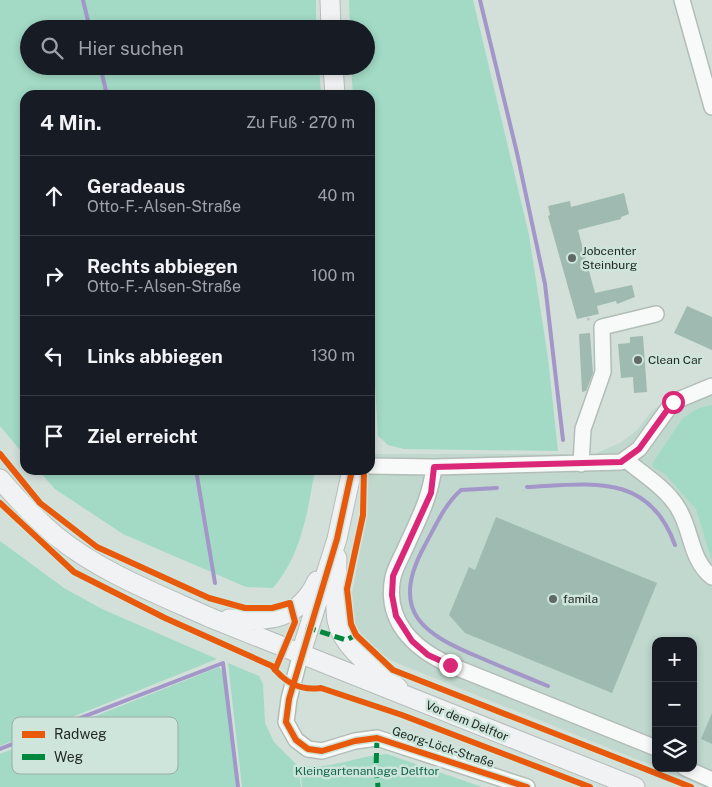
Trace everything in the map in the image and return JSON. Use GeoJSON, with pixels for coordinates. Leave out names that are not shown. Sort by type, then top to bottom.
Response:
{"type":"FeatureCollection","features":[{"type":"Feature","properties":{"kind":"main road"},"geometry":{"type":"LineString","coordinates":[[330,0],[331,20]]}},
{"type":"Feature","properties":{"kind":"main road"},"geometry":{"type":"LineString","coordinates":[[334,75],[335,90]]}},
{"type":"Feature","properties":{"kind":"main road"},"geometry":{"type":"LineString","coordinates":[[301,653],[337,539],[351,475]]}},
{"type":"Feature","properties":{"kind":"main road","name":"Vor dem Delftor"},"geometry":{"type":"LineString","coordinates":[[0,479],[19,501],[64,542],[150,591],[211,618],[634,787]]}},
{"type":"Feature","properties":{"kind":"main road"},"geometry":{"type":"LineString","coordinates":[[211,618],[260,621],[293,612],[309,597],[337,539]]}},
{"type":"Feature","properties":{"kind":"main road"},"geometry":{"type":"LineString","coordinates":[[337,539],[337,620],[342,635],[350,647],[411,698]]}},
{"type":"Feature","properties":{"kind":"street"},"geometry":{"type":"LineString","coordinates":[[682,0],[712,108]]}},
{"type":"Feature","properties":{"kind":"street"},"geometry":{"type":"LineString","coordinates":[[580,464],[583,429],[603,372],[602,327],[656,314]]}},
{"type":"Feature","properties":{"kind":"street"},"geometry":{"type":"LineString","coordinates":[[375,466],[434,467],[616,463],[626,460],[639,449],[673,402],[712,386]]}},
{"type":"Feature","properties":{"kind":"street"},"geometry":{"type":"LineString","coordinates":[[626,460],[665,493],[677,507],[700,565],[712,577]]}},
{"type":"Feature","properties":{"kind":"street"},"geometry":{"type":"LineString","coordinates":[[434,467],[431,493],[393,576],[392,595],[396,616],[412,641],[428,655],[450,665],[652,746]]}},
{"type":"Feature","properties":{"kind":"street","name":"Georg-Löck-Straße"},"geometry":{"type":"LineString","coordinates":[[301,653],[288,700],[286,722],[296,740],[308,749],[322,752],[355,740],[377,738],[527,787]]}},
{"type":"Feature","properties":{"kind":"street"},"geometry":{"type":"LineString","coordinates":[[694,772],[712,780]]}},
{"type":"Feature","properties":{"kind":"shaded area"},"geometry":{"type":"Polygon","coordinates":[[[712,382],[712,787],[705,787],[668,772],[697,772],[697,637],[652,637],[652,765],[392,661],[365,641],[352,618],[351,599],[365,525],[369,475],[375,475],[375,454],[594,454],[620,443],[637,430],[652,411],[664,402],[712,382]]]}},
{"type":"Feature","properties":{"kind":"green space"},"geometry":{"type":"Polygon","coordinates":[[[0,0],[316,0],[316,20],[20,20],[20,75],[320,75],[321,90],[20,90],[20,450],[0,426],[0,0]]]}},
{"type":"Feature","properties":{"kind":"green space"},"geometry":{"type":"Polygon","coordinates":[[[349,0],[473,0],[529,235],[548,358],[558,451],[404,449],[388,445],[378,436],[375,385],[375,90],[353,90],[352,75],[375,75],[375,20],[350,20],[349,0]]]}},
{"type":"Feature","properties":{"kind":"green space"},"geometry":{"type":"Polygon","coordinates":[[[712,405],[712,561],[696,509],[665,474],[654,468],[652,464],[683,418],[699,408],[712,405]]]}},
{"type":"Feature","properties":{"kind":"green space"},"geometry":{"type":"Polygon","coordinates":[[[42,475],[314,475],[306,517],[297,547],[283,575],[273,588],[246,587],[123,534],[55,489],[42,475]]]}},
{"type":"Feature","properties":{"kind":"green space"},"geometry":{"type":"Polygon","coordinates":[[[0,541],[64,588],[102,609],[217,659],[72,717],[12,717],[12,741],[0,746],[0,541]]]}},
{"type":"Feature","properties":{"kind":"green space"},"geometry":{"type":"Polygon","coordinates":[[[228,663],[259,676],[263,684],[265,723],[274,742],[298,766],[301,787],[242,787],[228,663]]]}},
{"type":"Feature","properties":{"kind":"green space"},"geometry":{"type":"Polygon","coordinates":[[[219,667],[224,673],[237,787],[0,787],[0,754],[12,749],[12,774],[178,774],[178,717],[93,717],[219,667]]]}},
{"type":"Feature","properties":{"kind":"green space","name":"Kleingartenanlage Delftor"},"geometry":{"type":"Polygon","coordinates":[[[387,754],[482,787],[302,787],[300,766],[323,766],[387,754]]]}},
{"type":"Feature","properties":{"kind":"building","name":"Jobcenter Steinburg"},"geometry":{"type":"Polygon","coordinates":[[[624,193],[629,214],[621,217],[621,219],[578,230],[595,293],[632,285],[635,297],[617,304],[616,301],[597,306],[599,314],[577,319],[548,216],[550,215],[548,206],[570,201],[571,207],[624,193]]]}},
{"type":"Feature","properties":{"kind":"building"},"geometry":{"type":"Polygon","coordinates":[[[687,306],[712,317],[712,350],[674,333],[687,306]]]}},
{"type":"Feature","properties":{"kind":"building"},"geometry":{"type":"Polygon","coordinates":[[[590,333],[593,373],[586,391],[582,392],[579,334],[590,333]]]}},
{"type":"Feature","properties":{"kind":"building","name":"Clean Car"},"geometry":{"type":"Polygon","coordinates":[[[643,336],[647,392],[634,393],[633,377],[621,378],[618,344],[630,343],[630,337],[643,336]]]}},
{"type":"Feature","properties":{"kind":"building","name":"famila"},"geometry":{"type":"Polygon","coordinates":[[[496,517],[657,583],[612,693],[465,633],[449,615],[469,567],[475,570],[496,517]]]}},
{"type":"Feature","properties":{"kind":"building"},"geometry":{"type":"Polygon","coordinates":[[[712,713],[712,744],[701,739],[712,713]]]}},
{"type":"Feature","properties":{"kind":"waterway"},"geometry":{"type":"LineString","coordinates":[[83,0],[88,20]]}},
{"type":"Feature","properties":{"kind":"waterway"},"geometry":{"type":"LineString","coordinates":[[480,0],[517,153],[545,284],[563,440]]}},
{"type":"Feature","properties":{"kind":"waterway"},"geometry":{"type":"LineString","coordinates":[[102,75],[106,90]]}},
{"type":"Feature","properties":{"kind":"waterway"},"geometry":{"type":"LineString","coordinates":[[197,475],[215,583]]}},
{"type":"Feature","properties":{"kind":"waterway"},"geometry":{"type":"LineString","coordinates":[[527,487],[595,485],[615,488],[633,494],[650,505],[664,521],[675,545]]}},
{"type":"Feature","properties":{"kind":"waterway"},"geometry":{"type":"LineString","coordinates":[[497,488],[461,490],[450,502],[436,524],[414,570],[410,589],[411,605],[418,619],[443,640],[548,686]]}},
{"type":"Feature","properties":{"kind":"waterway"},"geometry":{"type":"LineString","coordinates":[[83,717],[223,663],[238,787]]}},
{"type":"Feature","properties":{"kind":"waterway"},"geometry":{"type":"LineString","coordinates":[[0,749],[12,744]]}},
{"type":"Feature","properties":{"kind":"marked path"},"geometry":{"type":"LineString","coordinates":[[306,627],[346,640],[356,635]]}},
{"type":"Feature","properties":{"kind":"marked path"},"geometry":{"type":"LineString","coordinates":[[377,738],[376,769],[378,787]]}},
{"type":"Feature","properties":{"kind":"cycle path"},"geometry":{"type":"LineString","coordinates":[[0,454],[40,503],[97,547],[209,598],[245,608],[272,608],[290,603],[295,622],[275,670]]}},
{"type":"Feature","properties":{"kind":"cycle path"},"geometry":{"type":"LineString","coordinates":[[351,475],[337,539],[289,699],[286,722],[296,740],[308,749],[322,751],[355,741],[377,738],[527,787]]}},
{"type":"Feature","properties":{"kind":"cycle path"},"geometry":{"type":"LineString","coordinates":[[364,475],[363,515],[347,589],[351,624],[356,635],[393,670],[691,787]]}},
{"type":"Feature","properties":{"kind":"cycle path"},"geometry":{"type":"LineString","coordinates":[[0,503],[74,572],[165,618],[272,666],[282,677],[300,687],[321,688],[402,715],[590,787]]}},
{"type":"Feature","properties":{"kind":"place","name":"Jobcenter Steinburg"},"geometry":{"type":"Point","coordinates":[572,258]}},
{"type":"Feature","properties":{"kind":"place","name":"Clean Car"},"geometry":{"type":"Point","coordinates":[638,360]}},
{"type":"Feature","properties":{"kind":"place","name":"famila"},"geometry":{"type":"Point","coordinates":[553,599]}},
{"type":"Feature","properties":{"kind":"route"},"geometry":{"type":"LineString","coordinates":[[450,665],[428,655],[412,641],[396,616],[392,595],[393,576],[431,493],[434,467],[621,462],[632,456],[639,449],[660,417],[673,402]]}}]}
